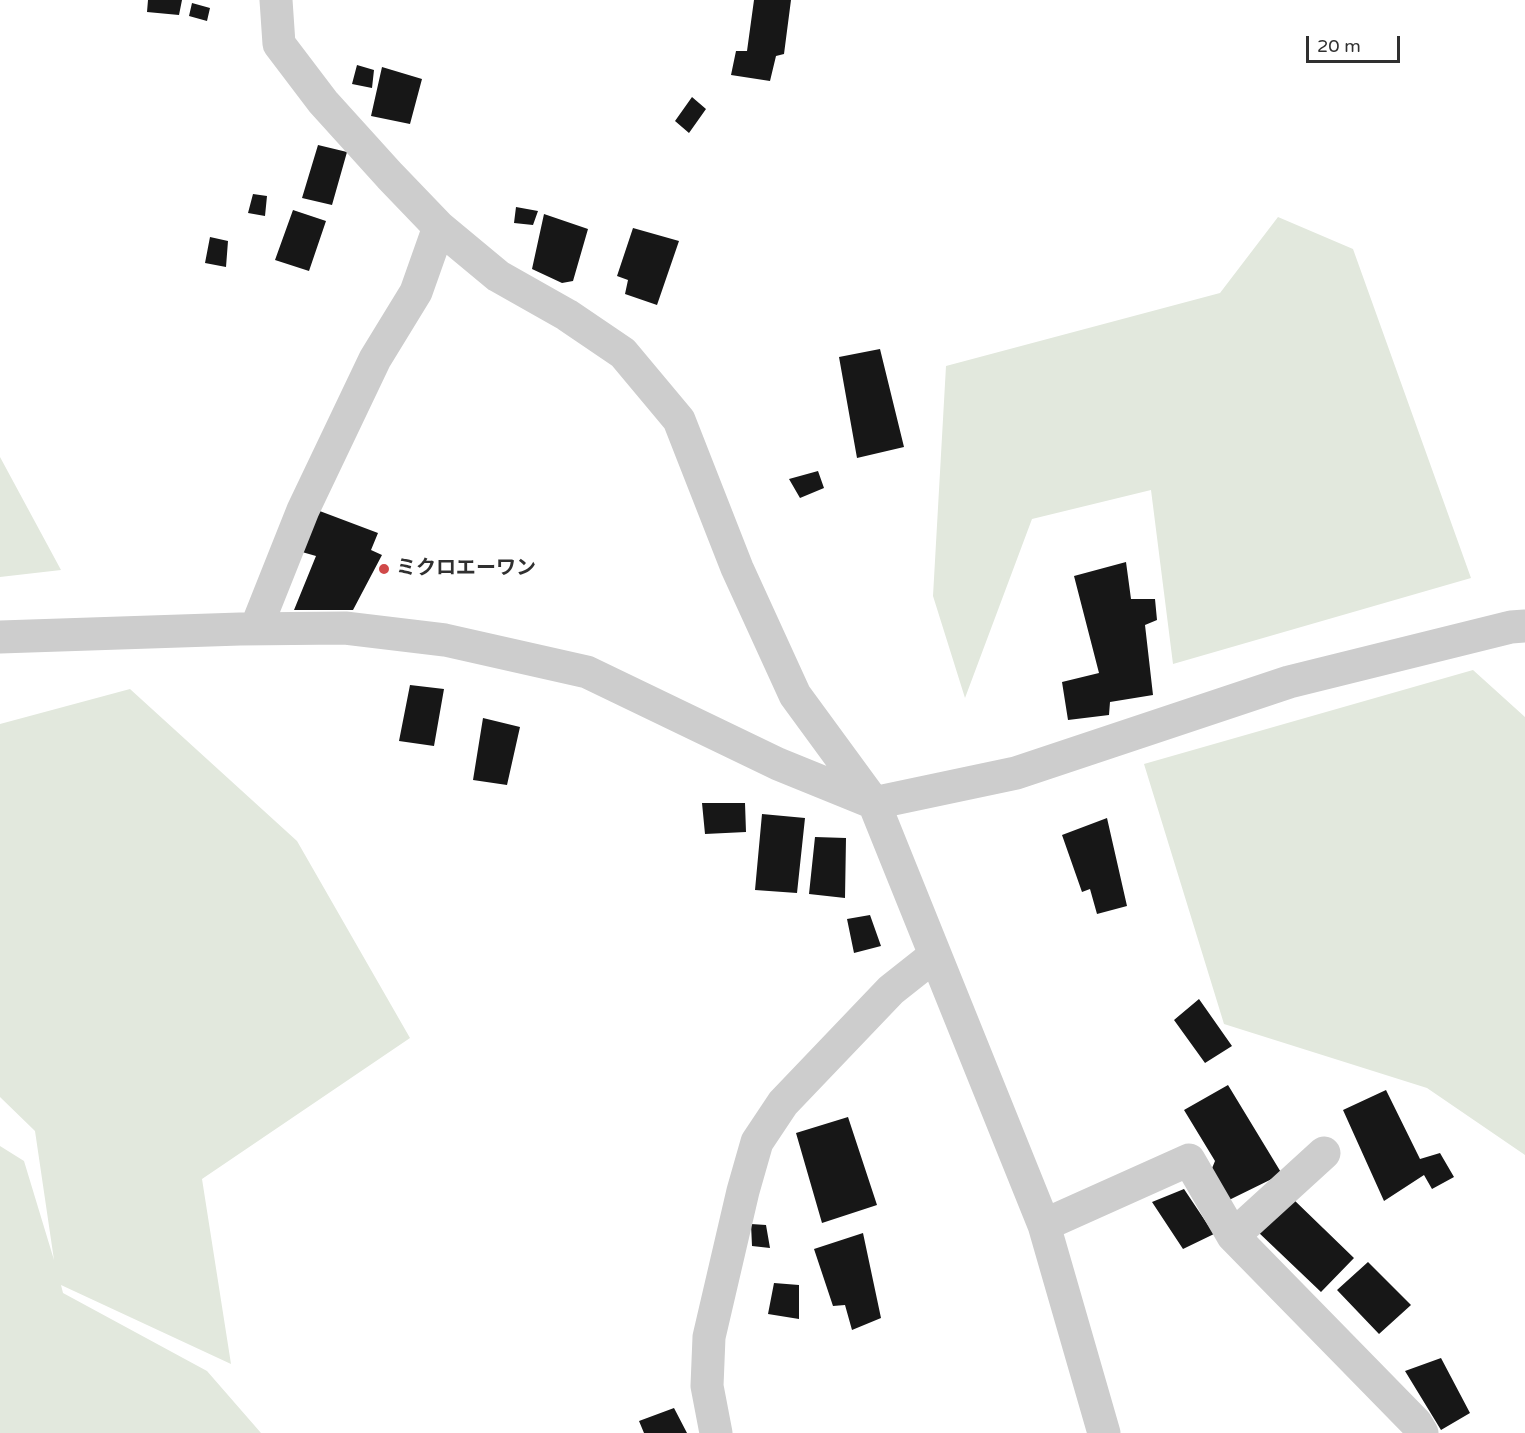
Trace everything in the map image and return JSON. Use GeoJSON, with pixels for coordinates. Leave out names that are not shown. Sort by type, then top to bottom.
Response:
{"type":"FeatureCollection","features":[{"type":"Feature","properties":{"kind":"street"},"geometry":{"type":"LineString","coordinates":[[276,0],[279,44],[323,102],[390,176],[439,227],[498,276],[567,315],[623,353],[678,420],[737,568],[795,695],[874,802],[1044,1225],[1104,1433]]}},
{"type":"Feature","properties":{"kind":"street"},"geometry":{"type":"LineString","coordinates":[[256,628],[303,510],[375,359],[416,292],[439,227]]}},
{"type":"Feature","properties":{"kind":"street"},"geometry":{"type":"LineString","coordinates":[[0,637],[256,628],[345,628],[445,640],[587,672],[778,764],[874,802],[1016,773],[1289,682],[1511,627],[1525,626]]}},
{"type":"Feature","properties":{"kind":"street"},"geometry":{"type":"LineString","coordinates":[[716,1433],[707,1386],[709,1337],[743,1191],[758,1142],[783,1103],[891,990],[934,956]]}},
{"type":"Feature","properties":{"kind":"street"},"geometry":{"type":"LineString","coordinates":[[1233,1236],[1324,1153]]}},
{"type":"Feature","properties":{"kind":"street"},"geometry":{"type":"LineString","coordinates":[[1044,1225],[1189,1160],[1233,1236],[1416,1423],[1422,1433]]}},
{"type":"Feature","properties":{"kind":"shaded area"},"geometry":{"type":"Polygon","coordinates":[[[1278,217],[1353,249],[1471,578],[1173,664],[1151,490],[1032,519],[965,698],[933,596],[946,366],[1220,293],[1278,217]]]}},
{"type":"Feature","properties":{"kind":"shaded area"},"geometry":{"type":"Polygon","coordinates":[[[0,457],[61,570],[0,577],[0,457]]]}},
{"type":"Feature","properties":{"kind":"shaded area"},"geometry":{"type":"Polygon","coordinates":[[[1473,670],[1525,717],[1525,1155],[1427,1088],[1224,1024],[1144,764],[1473,670]]]}},
{"type":"Feature","properties":{"kind":"shaded area"},"geometry":{"type":"Polygon","coordinates":[[[130,689],[297,841],[410,1038],[202,1179],[231,1364],[61,1285],[63,1293],[207,1371],[261,1433],[0,1433],[0,1146],[24,1161],[54,1260],[35,1131],[0,1097],[0,724],[130,689]]]}},
{"type":"Feature","properties":{"kind":"building"},"geometry":{"type":"Polygon","coordinates":[[[148,0],[182,0],[179,15],[147,12],[148,0]]]}},
{"type":"Feature","properties":{"kind":"building"},"geometry":{"type":"Polygon","coordinates":[[[754,0],[791,0],[784,54],[776,56],[770,81],[731,75],[736,51],[747,51],[754,0]]]}},
{"type":"Feature","properties":{"kind":"building"},"geometry":{"type":"Polygon","coordinates":[[[192,3],[210,8],[207,21],[189,16],[192,3]]]}},
{"type":"Feature","properties":{"kind":"building"},"geometry":{"type":"Polygon","coordinates":[[[357,65],[374,70],[372,88],[352,84],[357,65]]]}},
{"type":"Feature","properties":{"kind":"building"},"geometry":{"type":"Polygon","coordinates":[[[382,67],[422,79],[410,124],[371,116],[382,67]]]}},
{"type":"Feature","properties":{"kind":"building"},"geometry":{"type":"Polygon","coordinates":[[[692,97],[706,109],[689,133],[675,121],[692,97]]]}},
{"type":"Feature","properties":{"kind":"building"},"geometry":{"type":"Polygon","coordinates":[[[318,145],[347,152],[332,205],[302,198],[318,145]]]}},
{"type":"Feature","properties":{"kind":"building"},"geometry":{"type":"Polygon","coordinates":[[[253,194],[267,196],[265,216],[248,213],[253,194]]]}},
{"type":"Feature","properties":{"kind":"building"},"geometry":{"type":"Polygon","coordinates":[[[516,207],[538,211],[533,225],[514,223],[516,207]]]}},
{"type":"Feature","properties":{"kind":"building"},"geometry":{"type":"Polygon","coordinates":[[[293,210],[326,221],[309,271],[275,260],[293,210]]]}},
{"type":"Feature","properties":{"kind":"building"},"geometry":{"type":"Polygon","coordinates":[[[544,214],[588,229],[573,281],[562,283],[532,269],[544,214]]]}},
{"type":"Feature","properties":{"kind":"building"},"geometry":{"type":"Polygon","coordinates":[[[633,228],[679,241],[657,305],[625,294],[628,280],[617,276],[633,228]]]}},
{"type":"Feature","properties":{"kind":"building"},"geometry":{"type":"Polygon","coordinates":[[[210,237],[228,241],[226,267],[205,263],[210,237]]]}},
{"type":"Feature","properties":{"kind":"building"},"geometry":{"type":"Polygon","coordinates":[[[880,349],[904,447],[857,458],[839,357],[880,349]]]}},
{"type":"Feature","properties":{"kind":"building"},"geometry":{"type":"Polygon","coordinates":[[[818,471],[824,488],[800,498],[789,479],[818,471]]]}},
{"type":"Feature","properties":{"kind":"building"},"geometry":{"type":"Polygon","coordinates":[[[317,510],[378,533],[371,550],[382,555],[353,610],[294,610],[316,556],[302,552],[317,510]]]}},
{"type":"Feature","properties":{"kind":"building"},"geometry":{"type":"Polygon","coordinates":[[[1126,562],[1131,599],[1155,599],[1157,620],[1145,625],[1153,695],[1110,702],[1109,715],[1068,720],[1062,682],[1099,673],[1074,576],[1126,562]]]}},
{"type":"Feature","properties":{"kind":"building"},"geometry":{"type":"Polygon","coordinates":[[[410,685],[444,689],[434,746],[399,741],[410,685]]]}},
{"type":"Feature","properties":{"kind":"building"},"geometry":{"type":"Polygon","coordinates":[[[483,718],[520,727],[507,785],[473,780],[483,718]]]}},
{"type":"Feature","properties":{"kind":"building"},"geometry":{"type":"Polygon","coordinates":[[[702,803],[745,803],[746,832],[705,834],[702,803]]]}},
{"type":"Feature","properties":{"kind":"building"},"geometry":{"type":"Polygon","coordinates":[[[762,814],[805,818],[797,893],[755,890],[762,814]]]}},
{"type":"Feature","properties":{"kind":"building"},"geometry":{"type":"Polygon","coordinates":[[[1107,818],[1127,906],[1097,914],[1090,889],[1082,892],[1062,835],[1107,818]]]}},
{"type":"Feature","properties":{"kind":"building"},"geometry":{"type":"Polygon","coordinates":[[[815,837],[846,838],[845,898],[809,894],[815,837]]]}},
{"type":"Feature","properties":{"kind":"building"},"geometry":{"type":"Polygon","coordinates":[[[870,915],[881,946],[854,953],[847,919],[870,915]]]}},
{"type":"Feature","properties":{"kind":"building"},"geometry":{"type":"Polygon","coordinates":[[[1199,999],[1232,1046],[1205,1063],[1174,1020],[1199,999]]]}},
{"type":"Feature","properties":{"kind":"building"},"geometry":{"type":"Polygon","coordinates":[[[1228,1085],[1282,1174],[1225,1202],[1208,1178],[1215,1161],[1184,1110],[1228,1085]]]}},
{"type":"Feature","properties":{"kind":"building"},"geometry":{"type":"Polygon","coordinates":[[[1386,1090],[1420,1159],[1440,1153],[1454,1177],[1432,1189],[1424,1175],[1384,1201],[1343,1110],[1386,1090]]]}},
{"type":"Feature","properties":{"kind":"building"},"geometry":{"type":"Polygon","coordinates":[[[848,1117],[877,1205],[822,1223],[796,1133],[848,1117]]]}},
{"type":"Feature","properties":{"kind":"building"},"geometry":{"type":"Polygon","coordinates":[[[1184,1189],[1214,1234],[1183,1249],[1152,1202],[1184,1189]]]}},
{"type":"Feature","properties":{"kind":"building"},"geometry":{"type":"Polygon","coordinates":[[[1292,1198],[1354,1258],[1321,1292],[1257,1231],[1292,1198]]]}},
{"type":"Feature","properties":{"kind":"building"},"geometry":{"type":"Polygon","coordinates":[[[751,1224],[766,1225],[770,1248],[752,1246],[751,1224]]]}},
{"type":"Feature","properties":{"kind":"building"},"geometry":{"type":"Polygon","coordinates":[[[863,1233],[881,1318],[852,1330],[845,1305],[833,1306],[814,1249],[863,1233]]]}},
{"type":"Feature","properties":{"kind":"building"},"geometry":{"type":"Polygon","coordinates":[[[1368,1262],[1411,1305],[1379,1334],[1337,1290],[1368,1262]]]}},
{"type":"Feature","properties":{"kind":"building"},"geometry":{"type":"Polygon","coordinates":[[[774,1283],[799,1285],[799,1319],[768,1314],[774,1283]]]}},
{"type":"Feature","properties":{"kind":"building"},"geometry":{"type":"Polygon","coordinates":[[[1441,1358],[1470,1413],[1441,1430],[1405,1371],[1441,1358]]]}},
{"type":"Feature","properties":{"kind":"building"},"geometry":{"type":"Polygon","coordinates":[[[674,1408],[687,1433],[644,1433],[639,1421],[674,1408]]]}},
{"type":"Feature","properties":{"kind":"place","name":"ミクロエーワン"},"geometry":{"type":"Point","coordinates":[384,569]}}]}
